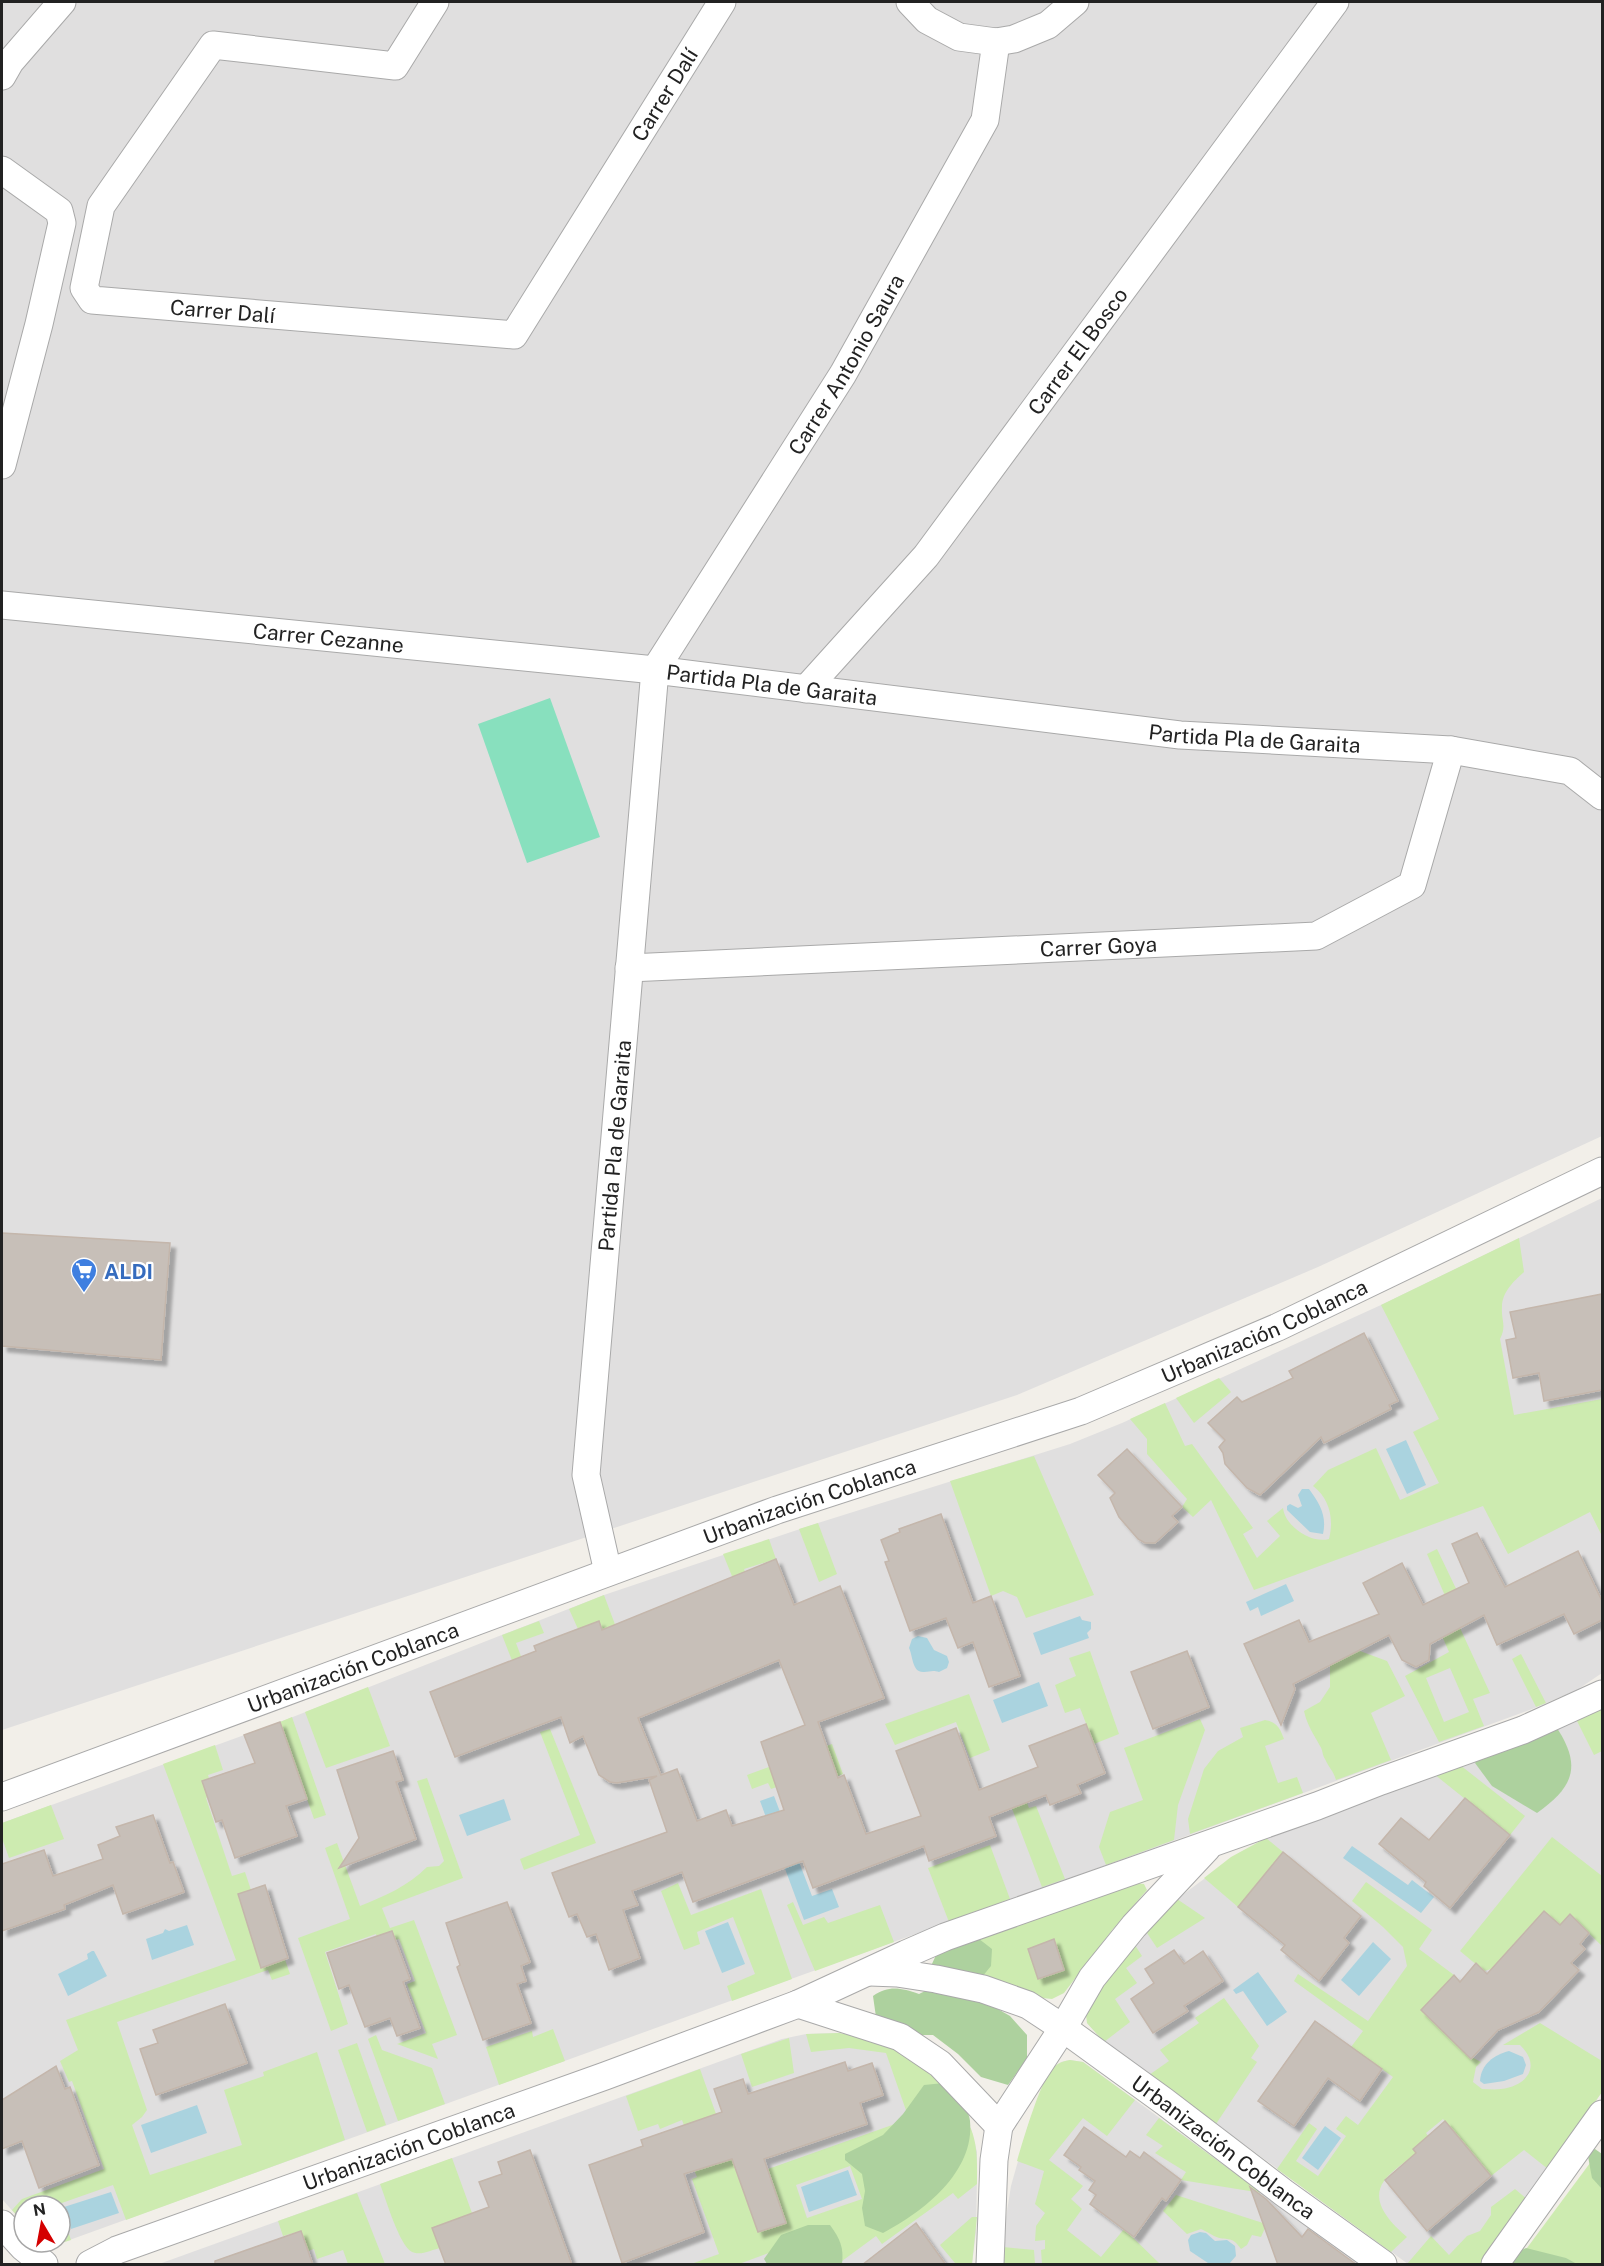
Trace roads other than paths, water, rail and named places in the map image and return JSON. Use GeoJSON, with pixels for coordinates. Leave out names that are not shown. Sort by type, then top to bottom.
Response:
{"type":"FeatureCollection","features":[{"type":"Feature","properties":{"kind":"street"},"geometry":{"type":"LineString","coordinates":[[2,76],[10,62],[62,2]]}},
{"type":"Feature","properties":{"kind":"street","name":"Carrer Dalí"},"geometry":{"type":"LineString","coordinates":[[435,2],[395,66],[213,45],[101,206],[84,288],[92,300],[514,335],[722,2]]}},
{"type":"Feature","properties":{"kind":"street"},"geometry":{"type":"LineString","coordinates":[[910,2],[927,20],[959,37],[996,42],[1014,39],[1048,26],[1075,2]]}},
{"type":"Feature","properties":{"kind":"street","name":"Carrer El Bosco"},"geometry":{"type":"LineString","coordinates":[[806,689],[926,556],[1335,2]]}},
{"type":"Feature","properties":{"kind":"street","name":"Carrer Antonio Saura"},"geometry":{"type":"LineString","coordinates":[[655,670],[843,374],[985,120],[996,42]]}},
{"type":"Feature","properties":{"kind":"street"},"geometry":{"type":"LineString","coordinates":[[2,170],[58,211],[62,223],[39,324],[2,465]]}},
{"type":"Feature","properties":{"kind":"street","name":"Carrer Cezanne"},"geometry":{"type":"LineString","coordinates":[[2,605],[655,670]]}},
{"type":"Feature","properties":{"kind":"street","name":"Partida Pla de Garaita"},"geometry":{"type":"LineString","coordinates":[[608,1572],[586,1475],[655,670],[1180,735],[1451,750],[1570,771],[1602,796]]}},
{"type":"Feature","properties":{"kind":"street","name":"Carrer Goya"},"geometry":{"type":"LineString","coordinates":[[629,968],[1316,936],[1412,885],[1451,750]]}},
{"type":"Feature","properties":{"kind":"street","name":"Urbanización Coblanca"},"geometry":{"type":"LineString","coordinates":[[2,1797],[783,1508],[1081,1411],[1278,1327],[1602,1171]]}},
{"type":"Feature","properties":{"kind":"street","name":"Urbanización Coblanca"},"geometry":{"type":"LineString","coordinates":[[90,2265],[117,2250],[548,2097],[798,2004],[921,1947],[997,1917],[1211,1844],[1522,1730],[1602,1694]]}},
{"type":"Feature","properties":{"kind":"street","name":"Urbanización Coblanca"},"geometry":{"type":"LineString","coordinates":[[990,2265],[994,2160],[999,2126],[1063,2028],[1092,1978],[1134,1926],[1211,1844]]}},
{"type":"Feature","properties":{"kind":"street","name":"Urbanización Coblanca"},"geometry":{"type":"LineString","coordinates":[[866,1972],[907,1975],[983,1989],[1028,2005],[1063,2028],[1383,2265]]}},
{"type":"Feature","properties":{"kind":"street"},"geometry":{"type":"LineString","coordinates":[[798,2004],[900,2037],[940,2064],[999,2126]]}},
{"type":"Feature","properties":{"kind":"street"},"geometry":{"type":"LineString","coordinates":[[1496,2265],[1602,2114]]}},
{"type":"Feature","properties":{"kind":"street"},"geometry":{"type":"LineString","coordinates":[[2,2224],[44,2265]]}},
{"type":"Feature","properties":{"kind":"water"},"geometry":{"type":"Polygon","coordinates":[[[1406,1440],[1426,1485],[1407,1494],[1386,1449],[1406,1440]]]}},
{"type":"Feature","properties":{"kind":"water"},"geometry":{"type":"Polygon","coordinates":[[[1302,1489],[1309,1489],[1319,1505],[1324,1521],[1323,1534],[1310,1532],[1287,1510],[1290,1504],[1298,1508],[1302,1506],[1298,1495],[1302,1489]]]}},
{"type":"Feature","properties":{"kind":"water"},"geometry":{"type":"Polygon","coordinates":[[[1286,1584],[1294,1601],[1261,1616],[1258,1607],[1250,1611],[1246,1602],[1286,1584]]]}},
{"type":"Feature","properties":{"kind":"water"},"geometry":{"type":"Polygon","coordinates":[[[1080,1616],[1082,1620],[1091,1622],[1091,1629],[1087,1633],[1089,1638],[1041,1655],[1033,1633],[1080,1616]]]}},
{"type":"Feature","properties":{"kind":"water"},"geometry":{"type":"Polygon","coordinates":[[[918,1636],[927,1638],[934,1650],[947,1656],[949,1662],[947,1668],[939,1672],[917,1670],[909,1648],[912,1639],[918,1636]]]}},
{"type":"Feature","properties":{"kind":"water"},"geometry":{"type":"Polygon","coordinates":[[[1039,1682],[1048,1706],[1002,1723],[993,1700],[1039,1682]]]}},
{"type":"Feature","properties":{"kind":"water"},"geometry":{"type":"Polygon","coordinates":[[[774,1796],[812,1896],[832,1889],[839,1907],[804,1920],[760,1801],[774,1796]]]}},
{"type":"Feature","properties":{"kind":"water"},"geometry":{"type":"Polygon","coordinates":[[[504,1799],[511,1820],[467,1836],[459,1815],[504,1799]]]}},
{"type":"Feature","properties":{"kind":"water"},"geometry":{"type":"Polygon","coordinates":[[[1352,1846],[1408,1885],[1412,1880],[1434,1897],[1421,1913],[1343,1858],[1352,1846]]]}},
{"type":"Feature","properties":{"kind":"water"},"geometry":{"type":"Polygon","coordinates":[[[728,1922],[745,1964],[722,1973],[705,1931],[728,1922]]]}},
{"type":"Feature","properties":{"kind":"water"},"geometry":{"type":"Polygon","coordinates":[[[187,1925],[194,1945],[152,1960],[146,1939],[163,1933],[165,1929],[169,1931],[187,1925]]]}},
{"type":"Feature","properties":{"kind":"water"},"geometry":{"type":"Polygon","coordinates":[[[1373,1942],[1391,1959],[1359,1996],[1341,1980],[1373,1942]]]}},
{"type":"Feature","properties":{"kind":"water"},"geometry":{"type":"Polygon","coordinates":[[[92,1951],[107,1976],[68,1996],[58,1974],[88,1959],[87,1954],[92,1951]]]}},
{"type":"Feature","properties":{"kind":"water"},"geometry":{"type":"Polygon","coordinates":[[[1258,1972],[1287,2012],[1267,2026],[1243,1991],[1236,1994],[1233,1990],[1258,1972]]]}},
{"type":"Feature","properties":{"kind":"water"},"geometry":{"type":"Polygon","coordinates":[[[1509,2051],[1523,2057],[1526,2065],[1523,2074],[1504,2081],[1484,2084],[1480,2081],[1489,2061],[1509,2051]]]}},
{"type":"Feature","properties":{"kind":"water"},"geometry":{"type":"Polygon","coordinates":[[[197,2105],[207,2133],[151,2153],[141,2125],[197,2105]]]}},
{"type":"Feature","properties":{"kind":"water"},"geometry":{"type":"Polygon","coordinates":[[[1325,2126],[1341,2138],[1318,2170],[1302,2158],[1325,2126]]]}},
{"type":"Feature","properties":{"kind":"water"},"geometry":{"type":"Polygon","coordinates":[[[848,2170],[857,2195],[809,2212],[801,2187],[848,2170]]]}},
{"type":"Feature","properties":{"kind":"water"},"geometry":{"type":"Polygon","coordinates":[[[111,2192],[119,2213],[72,2229],[72,2204],[111,2192]]]}},
{"type":"Feature","properties":{"kind":"water"},"geometry":{"type":"Polygon","coordinates":[[[1206,2233],[1215,2241],[1227,2240],[1235,2246],[1236,2256],[1229,2264],[1208,2263],[1190,2251],[1188,2240],[1191,2235],[1206,2233]]]}},
{"type":"Feature","properties":{"kind":"place","name":"ALDI"},"geometry":{"type":"Point","coordinates":[84,1294]}}]}
